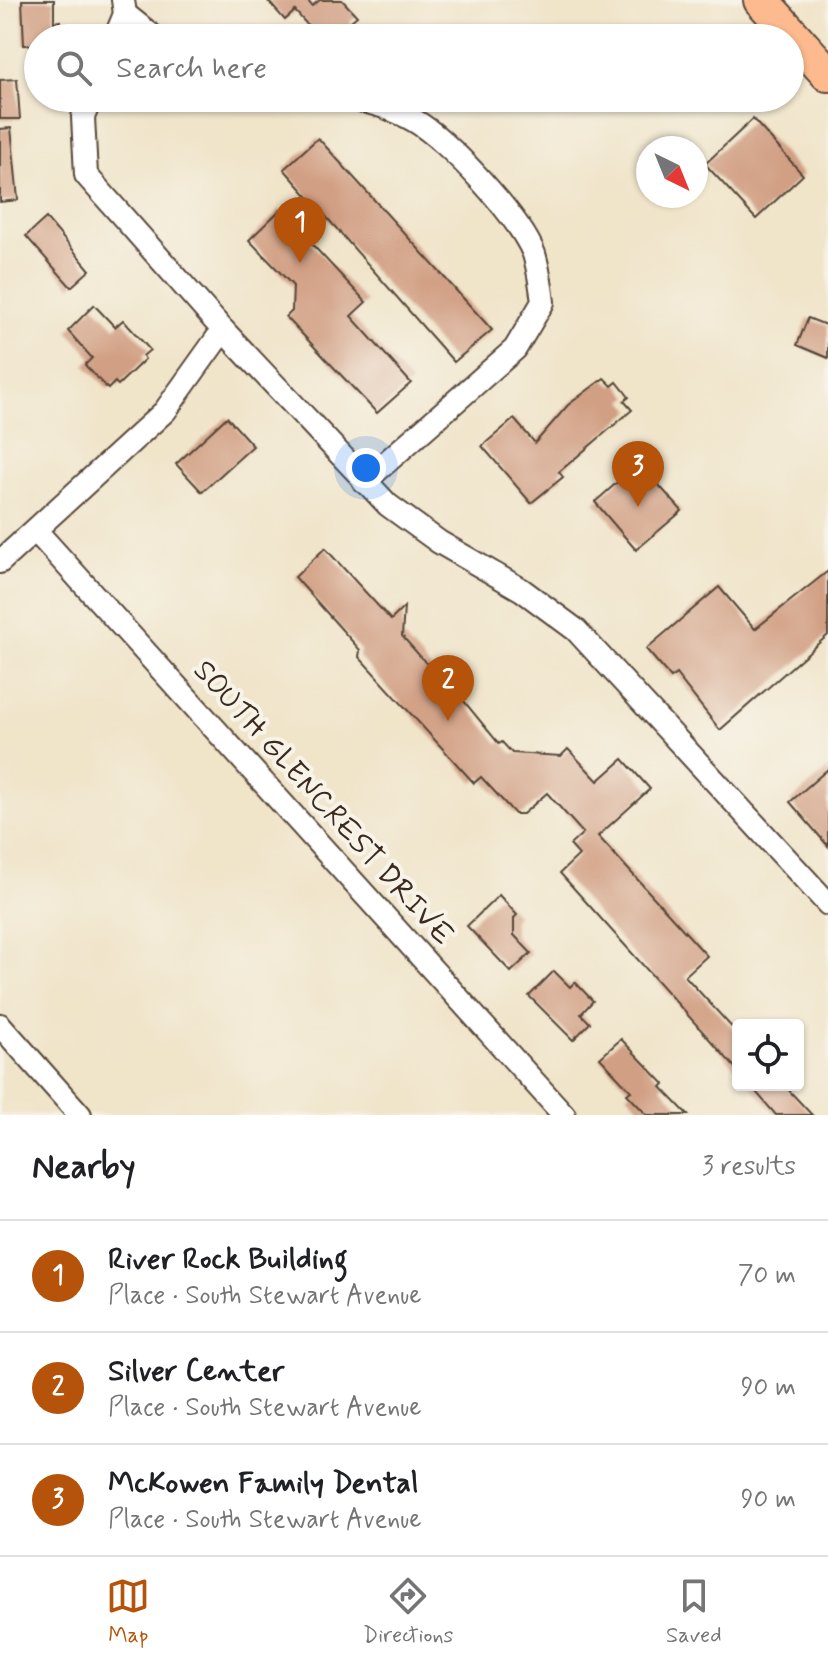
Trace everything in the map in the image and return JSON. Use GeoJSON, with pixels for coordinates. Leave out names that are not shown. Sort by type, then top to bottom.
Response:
{"type":"FeatureCollection","features":[{"type":"Feature","properties":{"kind":"main road"},"geometry":{"type":"LineString","coordinates":[[761,0],[783,24]]}},
{"type":"Feature","properties":{"kind":"main road"},"geometry":{"type":"LineString","coordinates":[[804,47],[828,74]]}},
{"type":"Feature","properties":{"kind":"street"},"geometry":{"type":"LineString","coordinates":[[124,7],[141,24]]}},
{"type":"Feature","properties":{"kind":"street"},"geometry":{"type":"LineString","coordinates":[[85,112],[86,175],[223,330],[364,482],[412,525],[522,590],[576,630],[828,904]]}},
{"type":"Feature","properties":{"kind":"street"},"geometry":{"type":"LineString","coordinates":[[364,482],[515,349],[543,302],[533,251],[510,214],[418,122],[397,112]]}},
{"type":"Feature","properties":{"kind":"street"},"geometry":{"type":"LineString","coordinates":[[0,562],[165,411],[223,330]]}},
{"type":"Feature","properties":{"kind":"street","name":"SOUTH GLENCREST DRIVE"},"geometry":{"type":"LineString","coordinates":[[36,531],[564,1115]]}},
{"type":"Feature","properties":{"kind":"street"},"geometry":{"type":"LineString","coordinates":[[0,1025],[80,1115]]}},
{"type":"Feature","properties":{"kind":"building"},"geometry":{"type":"Polygon","coordinates":[[[22,0],[54,0],[54,22],[60,21],[60,24],[24,24],[24,45],[22,0]]]}},
{"type":"Feature","properties":{"kind":"building"},"geometry":{"type":"Polygon","coordinates":[[[267,0],[307,0],[312,6],[320,0],[342,0],[357,16],[350,22],[352,24],[307,24],[295,11],[285,20],[267,0]]]}},
{"type":"Feature","properties":{"kind":"building"},"geometry":{"type":"Polygon","coordinates":[[[17,79],[20,119],[0,119],[0,80],[17,79]]]}},
{"type":"Feature","properties":{"kind":"building"},"geometry":{"type":"Polygon","coordinates":[[[753,119],[803,175],[756,219],[708,167],[708,161],[753,119]]]}},
{"type":"Feature","properties":{"kind":"building"},"geometry":{"type":"Polygon","coordinates":[[[11,128],[18,200],[0,202],[0,129],[11,128]]]}},
{"type":"Feature","properties":{"kind":"building"},"geometry":{"type":"Polygon","coordinates":[[[318,138],[492,330],[454,362],[284,169],[318,138]]]}},
{"type":"Feature","properties":{"kind":"building"},"geometry":{"type":"Polygon","coordinates":[[[280,210],[366,302],[351,316],[411,383],[377,413],[286,317],[292,311],[293,286],[249,240],[280,210]]]}},
{"type":"Feature","properties":{"kind":"building"},"geometry":{"type":"Polygon","coordinates":[[[46,218],[90,270],[71,287],[26,236],[46,218]]]}},
{"type":"Feature","properties":{"kind":"building"},"geometry":{"type":"Polygon","coordinates":[[[94,305],[115,327],[123,320],[150,350],[118,385],[115,382],[108,389],[85,365],[92,358],[68,331],[94,305]]]}},
{"type":"Feature","properties":{"kind":"building"},"geometry":{"type":"Polygon","coordinates":[[[808,318],[828,326],[828,358],[797,345],[808,318]]]}},
{"type":"Feature","properties":{"kind":"building"},"geometry":{"type":"Polygon","coordinates":[[[604,378],[612,386],[617,382],[629,397],[624,401],[632,410],[559,472],[563,477],[531,503],[482,446],[514,419],[535,443],[568,405],[604,378]]]}},
{"type":"Feature","properties":{"kind":"building"},"geometry":{"type":"Polygon","coordinates":[[[227,417],[253,446],[202,492],[176,464],[227,417]]]}},
{"type":"Feature","properties":{"kind":"building"},"geometry":{"type":"Polygon","coordinates":[[[639,463],[682,511],[636,550],[595,502],[639,463]]]}},
{"type":"Feature","properties":{"kind":"building"},"geometry":{"type":"Polygon","coordinates":[[[325,548],[391,620],[404,607],[402,636],[442,681],[445,678],[499,744],[502,742],[512,753],[561,756],[568,749],[598,781],[623,759],[650,789],[598,836],[707,956],[685,976],[732,1027],[732,1064],[560,873],[579,855],[570,845],[583,833],[547,793],[523,814],[515,814],[481,777],[474,783],[359,657],[360,650],[295,577],[325,548]]]}},
{"type":"Feature","properties":{"kind":"building"},"geometry":{"type":"Polygon","coordinates":[[[828,571],[828,635],[720,730],[676,674],[671,678],[646,649],[719,587],[755,629],[828,571]]]}},
{"type":"Feature","properties":{"kind":"building"},"geometry":{"type":"Polygon","coordinates":[[[828,769],[828,846],[790,802],[828,769]]]}},
{"type":"Feature","properties":{"kind":"building"},"geometry":{"type":"Polygon","coordinates":[[[499,895],[517,915],[514,918],[514,935],[531,953],[511,972],[467,926],[499,895]]]}},
{"type":"Feature","properties":{"kind":"building"},"geometry":{"type":"Polygon","coordinates":[[[554,971],[570,987],[575,982],[593,1001],[581,1014],[590,1023],[573,1040],[529,996],[554,971]]]}},
{"type":"Feature","properties":{"kind":"building"},"geometry":{"type":"Polygon","coordinates":[[[621,1039],[664,1084],[661,1087],[688,1115],[647,1115],[627,1094],[631,1091],[600,1058],[621,1039]]]}},
{"type":"Feature","properties":{"kind":"building"},"geometry":{"type":"Polygon","coordinates":[[[755,1091],[790,1091],[812,1115],[776,1115],[755,1091]]]}},
{"type":"Feature","properties":{"kind":"place","name":"River Rock Building"},"geometry":{"type":"Point","coordinates":[300,263]}},
{"type":"Feature","properties":{"kind":"place","name":"McKowen Family Dental"},"geometry":{"type":"Point","coordinates":[638,507]}},
{"type":"Feature","properties":{"kind":"place","name":"Silver Center"},"geometry":{"type":"Point","coordinates":[448,721]}}]}
